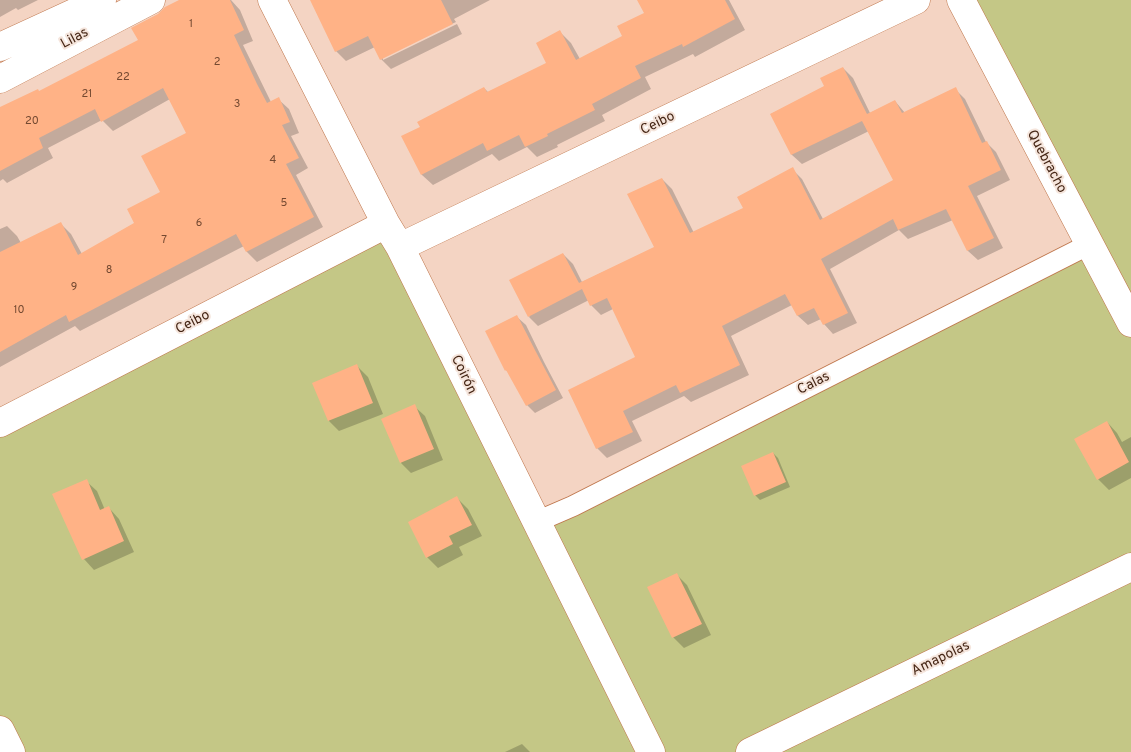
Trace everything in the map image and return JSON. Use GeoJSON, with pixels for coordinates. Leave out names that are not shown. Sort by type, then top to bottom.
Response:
{"type":"FeatureCollection","features":[{"type":"Feature","properties":{"kind":"street","name":"Lilas"},"geometry":{"type":"LineString","coordinates":[[0,47],[102,0]]}},
{"type":"Feature","properties":{"kind":"street","name":"Lilas"},"geometry":{"type":"LineString","coordinates":[[0,79],[151,0]]}},
{"type":"Feature","properties":{"kind":"street","name":"Coirón"},"geometry":{"type":"LineString","coordinates":[[272,0],[386,224],[400,247],[651,752]]}},
{"type":"Feature","properties":{"kind":"street","name":"Ceibo"},"geometry":{"type":"LineString","coordinates":[[400,247],[916,0]]}},
{"type":"Feature","properties":{"kind":"street","name":"Quebracho"},"geometry":{"type":"LineString","coordinates":[[961,0],[1131,323]]}},
{"type":"Feature","properties":{"kind":"street","name":"Ceibo"},"geometry":{"type":"LineString","coordinates":[[0,423],[386,224]]}},
{"type":"Feature","properties":{"kind":"street","name":"Amapolas"},"geometry":{"type":"LineString","coordinates":[[750,752],[1131,567]]}},
{"type":"Feature","properties":{"kind":"street"},"geometry":{"type":"LineString","coordinates":[[0,730],[11,752]]}},
{"type":"Feature","properties":{"kind":"lane","name":"Calas"},"geometry":{"type":"LineString","coordinates":[[536,522],[579,503],[1090,244]]}},
{"type":"Feature","properties":{"kind":"green space"},"geometry":{"type":"Polygon","coordinates":[[[961,0],[1131,0],[1131,752],[11,752],[0,730],[0,423],[386,224],[536,522],[1090,244],[961,0]]]}},
{"type":"Feature","properties":{"kind":"building"},"geometry":{"type":"Polygon","coordinates":[[[179,0],[230,0],[244,30],[234,35],[257,84],[267,103],[279,97],[290,122],[282,125],[299,158],[286,164],[314,217],[246,252],[236,234],[69,322],[66,315],[0,352],[0,252],[61,222],[78,255],[134,223],[127,209],[160,192],[141,156],[186,133],[163,88],[101,122],[95,109],[39,138],[43,148],[0,171],[0,107],[38,89],[39,91],[138,40],[131,28],[158,14],[165,7],[179,0]]]}},
{"type":"Feature","properties":{"kind":"building"},"geometry":{"type":"Polygon","coordinates":[[[310,0],[441,0],[453,24],[380,60],[368,36],[335,52],[310,0]]]}},
{"type":"Feature","properties":{"kind":"building"},"geometry":{"type":"Polygon","coordinates":[[[637,0],[725,0],[735,19],[683,47],[682,44],[635,66],[641,78],[592,104],[595,110],[547,134],[548,136],[525,147],[519,135],[487,151],[483,143],[421,175],[401,136],[420,127],[417,122],[484,87],[487,92],[546,63],[536,43],[560,30],[576,60],[622,36],[617,26],[644,13],[637,0]]]}},
{"type":"Feature","properties":{"kind":"building"},"geometry":{"type":"Polygon","coordinates":[[[843,67],[867,114],[895,100],[902,113],[956,87],[982,143],[987,141],[1001,170],[968,186],[994,238],[967,251],[946,209],[898,230],[893,219],[821,259],[848,313],[823,325],[814,308],[797,316],[785,294],[722,326],[740,365],[680,393],[676,385],[623,411],[633,432],[596,449],[568,390],[635,357],[607,298],[590,306],[582,289],[528,317],[509,280],[563,253],[579,283],[654,247],[627,194],[662,178],[690,233],[743,208],[737,197],[793,167],[820,220],[893,180],[862,121],[791,155],[770,114],[824,86],[820,78],[843,67]]]}},
{"type":"Feature","properties":{"kind":"building"},"geometry":{"type":"Polygon","coordinates":[[[517,315],[556,390],[526,406],[505,371],[485,331],[517,315]]]}},
{"type":"Feature","properties":{"kind":"building"},"geometry":{"type":"Polygon","coordinates":[[[357,364],[373,403],[328,421],[312,383],[357,364]]]}},
{"type":"Feature","properties":{"kind":"building"},"geometry":{"type":"Polygon","coordinates":[[[415,404],[434,449],[400,463],[381,419],[415,404]]]}},
{"type":"Feature","properties":{"kind":"building"},"geometry":{"type":"Polygon","coordinates":[[[1107,421],[1129,462],[1097,480],[1074,439],[1107,421]]]}},
{"type":"Feature","properties":{"kind":"building"},"geometry":{"type":"Polygon","coordinates":[[[773,452],[786,482],[754,496],[741,466],[773,452]]]}},
{"type":"Feature","properties":{"kind":"building"},"geometry":{"type":"Polygon","coordinates":[[[87,479],[100,510],[109,506],[124,541],[82,560],[52,494],[87,479]]]}},
{"type":"Feature","properties":{"kind":"building"},"geometry":{"type":"Polygon","coordinates":[[[457,496],[472,525],[449,536],[453,544],[426,558],[408,522],[457,496]]]}},
{"type":"Feature","properties":{"kind":"building"},"geometry":{"type":"Polygon","coordinates":[[[677,573],[702,624],[672,638],[647,587],[677,573]]]}}]}
